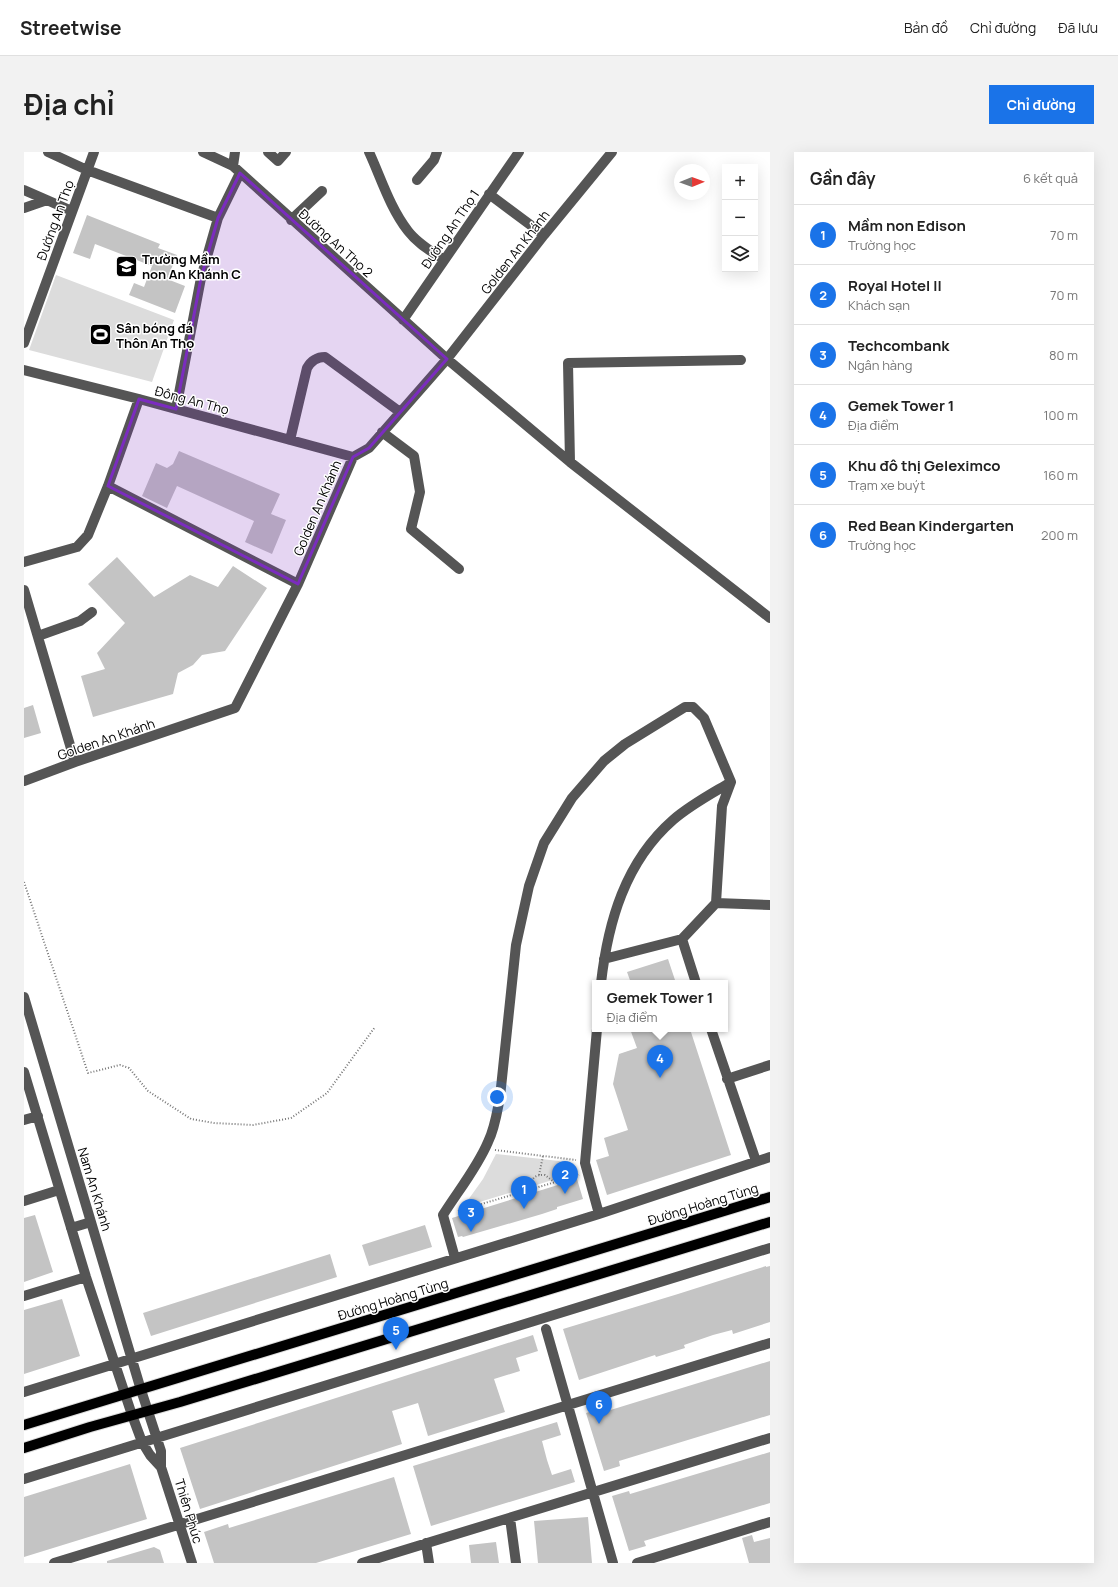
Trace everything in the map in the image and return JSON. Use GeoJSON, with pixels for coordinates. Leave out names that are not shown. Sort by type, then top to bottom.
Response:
{"type":"FeatureCollection","features":[{"type":"Feature","properties":{"kind":"main road","name":"Đường Hoàng Tùng"},"geometry":{"type":"LineString","coordinates":[[24,1425],[770,1197]]}},
{"type":"Feature","properties":{"kind":"main road"},"geometry":{"type":"LineString","coordinates":[[24,1448],[770,1222]]}},
{"type":"Feature","properties":{"kind":"street"},"geometry":{"type":"LineString","coordinates":[[48,152],[87,170],[218,218]]}},
{"type":"Feature","properties":{"kind":"street","name":"Đường An Thọ"},"geometry":{"type":"LineString","coordinates":[[24,343],[94,152]]}},
{"type":"Feature","properties":{"kind":"street","name":"Đường An Thọ 2"},"geometry":{"type":"LineString","coordinates":[[203,152],[237,170],[447,359],[570,462],[770,618]]}},
{"type":"Feature","properties":{"kind":"street"},"geometry":{"type":"LineString","coordinates":[[176,409],[201,278],[218,218],[237,170],[235,152]]}},
{"type":"Feature","properties":{"kind":"street"},"geometry":{"type":"LineString","coordinates":[[268,152],[278,161],[286,152]]}},
{"type":"Feature","properties":{"kind":"street"},"geometry":{"type":"LineString","coordinates":[[369,152],[386,191],[408,231],[418,242],[444,260]]}},
{"type":"Feature","properties":{"kind":"street"},"geometry":{"type":"LineString","coordinates":[[417,180],[434,160],[437,152]]}},
{"type":"Feature","properties":{"kind":"street","name":"Đường An Thọ 1"},"geometry":{"type":"LineString","coordinates":[[403,320],[519,152]]}},
{"type":"Feature","properties":{"kind":"street","name":"Golden An Khánh"},"geometry":{"type":"LineString","coordinates":[[24,781],[75,762],[235,708],[298,584],[353,457],[369,448],[447,359],[544,235],[612,152]]}},
{"type":"Feature","properties":{"kind":"street"},"geometry":{"type":"LineString","coordinates":[[24,190],[72,211]]}},
{"type":"Feature","properties":{"kind":"street"},"geometry":{"type":"LineString","coordinates":[[291,220],[322,191]]}},
{"type":"Feature","properties":{"kind":"street"},"geometry":{"type":"LineString","coordinates":[[489,194],[544,235]]}},
{"type":"Feature","properties":{"kind":"street"},"geometry":{"type":"LineString","coordinates":[[24,208],[47,200]]}},
{"type":"Feature","properties":{"kind":"street"},"geometry":{"type":"LineString","coordinates":[[290,440],[307,368],[310,363],[320,357],[325,357],[400,412]]}},
{"type":"Feature","properties":{"kind":"street"},"geometry":{"type":"LineString","coordinates":[[570,462],[568,362],[741,360]]}},
{"type":"Feature","properties":{"kind":"street","name":"Đông An Thọ"},"geometry":{"type":"LineString","coordinates":[[24,370],[139,399],[353,457]]}},
{"type":"Feature","properties":{"kind":"street"},"geometry":{"type":"LineString","coordinates":[[24,562],[77,547],[88,535],[108,486],[139,399]]}},
{"type":"Feature","properties":{"kind":"street"},"geometry":{"type":"LineString","coordinates":[[382,432],[414,456],[420,492],[411,529],[459,569]]}},
{"type":"Feature","properties":{"kind":"street"},"geometry":{"type":"LineString","coordinates":[[108,486],[298,584]]}},
{"type":"Feature","properties":{"kind":"street"},"geometry":{"type":"LineString","coordinates":[[24,590],[75,762]]}},
{"type":"Feature","properties":{"kind":"street"},"geometry":{"type":"LineString","coordinates":[[38,636],[80,620],[92,612]]}},
{"type":"Feature","properties":{"kind":"street"},"geometry":{"type":"LineString","coordinates":[[455,1258],[443,1216],[484,1149],[496,1121],[500,1097],[516,945],[529,886],[544,843],[572,798],[604,761],[625,744],[685,707],[693,707],[704,718],[731,782],[722,806],[716,903],[682,939],[604,959]]}},
{"type":"Feature","properties":{"kind":"street"},"geometry":{"type":"LineString","coordinates":[[601,980],[604,959],[615,910],[623,887],[633,868],[644,852],[672,821],[731,782]]}},
{"type":"Feature","properties":{"kind":"street"},"geometry":{"type":"LineString","coordinates":[[716,903],[770,906]]}},
{"type":"Feature","properties":{"kind":"street"},"geometry":{"type":"LineString","coordinates":[[682,939],[695,980]]}},
{"type":"Feature","properties":{"kind":"street","name":"Nam An Khánh"},"geometry":{"type":"LineString","coordinates":[[24,997],[148,1411]]}},
{"type":"Feature","properties":{"kind":"street"},"geometry":{"type":"LineString","coordinates":[[597,1032],[585,1161],[599,1214]]}},
{"type":"Feature","properties":{"kind":"street"},"geometry":{"type":"LineString","coordinates":[[711,1032],[756,1161]]}},
{"type":"Feature","properties":{"kind":"street"},"geometry":{"type":"LineString","coordinates":[[727,1079],[770,1064]]}},
{"type":"Feature","properties":{"kind":"street"},"geometry":{"type":"LineString","coordinates":[[24,1072],[86,1277],[24,1296]]}},
{"type":"Feature","properties":{"kind":"street"},"geometry":{"type":"LineString","coordinates":[[24,1120],[38,1116]]}},
{"type":"Feature","properties":{"kind":"street"},"geometry":{"type":"LineString","coordinates":[[24,1392],[599,1214],[770,1157]]}},
{"type":"Feature","properties":{"kind":"street"},"geometry":{"type":"LineString","coordinates":[[24,1201],[59,1190]]}},
{"type":"Feature","properties":{"kind":"street"},"geometry":{"type":"LineString","coordinates":[[71,1228],[91,1222]]}},
{"type":"Feature","properties":{"kind":"street"},"geometry":{"type":"LineString","coordinates":[[24,1478],[770,1248]]}},
{"type":"Feature","properties":{"kind":"street","name":"Thiên Phúc"},"geometry":{"type":"LineString","coordinates":[[86,1277],[142,1442],[150,1455],[161,1467]]}},
{"type":"Feature","properties":{"kind":"street"},"geometry":{"type":"LineString","coordinates":[[546,1329],[613,1563]]}},
{"type":"Feature","properties":{"kind":"street"},"geometry":{"type":"LineString","coordinates":[[54,1563],[84,1558],[180,1524],[770,1343]]}},
{"type":"Feature","properties":{"kind":"street","name":"Thiên Phúc"},"geometry":{"type":"LineString","coordinates":[[148,1411],[161,1451],[161,1467],[192,1563]]}},
{"type":"Feature","properties":{"kind":"street"},"geometry":{"type":"LineString","coordinates":[[362,1563],[770,1438]]}},
{"type":"Feature","properties":{"kind":"street"},"geometry":{"type":"LineString","coordinates":[[510,1518],[516,1563]]}},
{"type":"Feature","properties":{"kind":"street"},"geometry":{"type":"LineString","coordinates":[[637,1563],[770,1522]]}},
{"type":"Feature","properties":{"kind":"street"},"geometry":{"type":"LineString","coordinates":[[426,1543],[429,1563]]}},
{"type":"Feature","properties":{"kind":"path"},"geometry":{"type":"LineString","coordinates":[[24,882],[88,1073],[120,1065],[128,1068],[148,1091],[191,1119],[214,1123],[253,1125],[291,1118],[327,1093],[375,1027]]}},
{"type":"Feature","properties":{"kind":"path"},"geometry":{"type":"LineString","coordinates":[[484,1149],[585,1161]]}},
{"type":"Feature","properties":{"kind":"path"},"geometry":{"type":"LineString","coordinates":[[539,1175],[543,1156]]}},
{"type":"Feature","properties":{"kind":"path"},"geometry":{"type":"LineString","coordinates":[[443,1216],[587,1172]]}},
{"type":"Feature","properties":{"kind":"path"},"geometry":{"type":"LineString","coordinates":[[530,1190],[532,1180],[539,1175],[546,1175],[554,1182]]}},
{"type":"Feature","properties":{"kind":"highlighted area"},"geometry":{"type":"Polygon","coordinates":[[[240,173],[447,359],[369,448],[353,457],[298,584],[108,486],[139,399],[176,409],[201,278],[218,218],[240,173]]]}},
{"type":"Feature","properties":{"kind":"shaded area","name":"Sân bóng đá Thôn An Thọ"},"geometry":{"type":"Polygon","coordinates":[[[56,275],[174,320],[152,382],[29,350],[56,275]]]}},
{"type":"Feature","properties":{"kind":"shaded area"},"geometry":{"type":"Polygon","coordinates":[[[496,1154],[559,1161],[572,1166],[571,1173],[569,1175],[463,1207],[483,1179],[496,1154]]]}},
{"type":"Feature","properties":{"kind":"building"},"geometry":{"type":"Polygon","coordinates":[[[87,215],[160,244],[158,248],[177,255],[167,279],[185,286],[175,313],[129,295],[134,283],[144,287],[152,266],[95,244],[90,259],[73,253],[87,215]]]}},
{"type":"Feature","properties":{"kind":"building"},"geometry":{"type":"Polygon","coordinates":[[[179,451],[280,494],[271,514],[286,520],[272,554],[245,542],[254,521],[177,486],[167,508],[142,496],[156,463],[167,468],[173,464],[179,451]]]}},
{"type":"Feature","properties":{"kind":"building"},"geometry":{"type":"Polygon","coordinates":[[[117,557],[154,597],[190,575],[218,587],[233,566],[267,588],[225,651],[202,655],[193,665],[178,673],[173,694],[93,717],[81,676],[105,669],[97,653],[125,623],[88,584],[117,557]]]}},
{"type":"Feature","properties":{"kind":"building"},"geometry":{"type":"Polygon","coordinates":[[[33,705],[41,733],[24,738],[24,708],[33,705]]]}},
{"type":"Feature","properties":{"kind":"building"},"geometry":{"type":"Polygon","coordinates":[[[668,959],[675,980],[630,980],[627,972],[668,959]]]}},
{"type":"Feature","properties":{"kind":"building"},"geometry":{"type":"Polygon","coordinates":[[[631,1032],[691,1032],[731,1155],[607,1195],[596,1160],[609,1156],[604,1138],[628,1130],[613,1084],[619,1054],[637,1048],[631,1032]]]}},
{"type":"Feature","properties":{"kind":"building"},"geometry":{"type":"Polygon","coordinates":[[[577,1179],[583,1199],[557,1207],[557,1209],[542,1214],[463,1237],[458,1237],[452,1218],[577,1179]]]}},
{"type":"Feature","properties":{"kind":"building"},"geometry":{"type":"Polygon","coordinates":[[[35,1215],[53,1272],[24,1282],[24,1218],[35,1215]]]}},
{"type":"Feature","properties":{"kind":"building"},"geometry":{"type":"Polygon","coordinates":[[[425,1225],[432,1247],[369,1266],[362,1245],[425,1225]]]}},
{"type":"Feature","properties":{"kind":"building"},"geometry":{"type":"Polygon","coordinates":[[[330,1254],[337,1277],[151,1336],[143,1313],[330,1254]]]}},
{"type":"Feature","properties":{"kind":"building"},"geometry":{"type":"Polygon","coordinates":[[[770,1266],[770,1322],[733,1334],[732,1330],[713,1335],[684,1345],[685,1348],[656,1357],[655,1355],[579,1380],[563,1329],[770,1266]]]}},
{"type":"Feature","properties":{"kind":"building"},"geometry":{"type":"Polygon","coordinates":[[[62,1299],[80,1356],[24,1374],[24,1310],[62,1299]]]}},
{"type":"Feature","properties":{"kind":"building"},"geometry":{"type":"Polygon","coordinates":[[[533,1335],[538,1351],[516,1358],[520,1371],[494,1379],[505,1412],[428,1436],[418,1403],[392,1411],[402,1444],[200,1509],[180,1448],[533,1335]]]}},
{"type":"Feature","properties":{"kind":"building"},"geometry":{"type":"Polygon","coordinates":[[[770,1361],[770,1415],[619,1461],[620,1466],[604,1471],[586,1413],[603,1408],[604,1412],[770,1361]]]}},
{"type":"Feature","properties":{"kind":"building"},"geometry":{"type":"Polygon","coordinates":[[[557,1422],[561,1435],[542,1441],[547,1460],[552,1475],[571,1469],[575,1482],[431,1526],[413,1466],[557,1422]]]}},
{"type":"Feature","properties":{"kind":"building"},"geometry":{"type":"Polygon","coordinates":[[[770,1452],[770,1503],[644,1541],[646,1546],[629,1551],[612,1496],[629,1491],[630,1494],[770,1452]]]}},
{"type":"Feature","properties":{"kind":"building"},"geometry":{"type":"Polygon","coordinates":[[[130,1464],[147,1519],[24,1557],[24,1497],[130,1464]]]}},
{"type":"Feature","properties":{"kind":"building"},"geometry":{"type":"Polygon","coordinates":[[[394,1477],[411,1534],[316,1563],[214,1563],[204,1532],[228,1524],[229,1528],[394,1477]]]}},
{"type":"Feature","properties":{"kind":"building"},"geometry":{"type":"Polygon","coordinates":[[[588,1517],[592,1563],[538,1563],[534,1521],[588,1517]]]}},
{"type":"Feature","properties":{"kind":"building"},"geometry":{"type":"Polygon","coordinates":[[[752,1535],[754,1542],[770,1538],[770,1563],[749,1563],[742,1538],[752,1535]]]}},
{"type":"Feature","properties":{"kind":"building"},"geometry":{"type":"Polygon","coordinates":[[[496,1542],[499,1563],[471,1563],[469,1545],[496,1542]]]}},
{"type":"Feature","properties":{"kind":"building"},"geometry":{"type":"Polygon","coordinates":[[[154,1547],[160,1550],[164,1563],[107,1563],[107,1561],[154,1547]]]}},
{"type":"Feature","properties":{"kind":"place","name":"Trường Mầm non An Khánh C"},"geometry":{"type":"Point","coordinates":[127,266]}},
{"type":"Feature","properties":{"kind":"place","name":"Sân bóng đá Thôn An Thọ"},"geometry":{"type":"Point","coordinates":[101,335]}},
{"type":"Feature","properties":{"kind":"place","name":"Gemek Tower 1"},"geometry":{"type":"Point","coordinates":[660,1078]}},
{"type":"Feature","properties":{"kind":"place","name":"Royal Hotel II"},"geometry":{"type":"Point","coordinates":[565,1194]}},
{"type":"Feature","properties":{"kind":"place","name":"Mầm non Edison"},"geometry":{"type":"Point","coordinates":[524,1209]}},
{"type":"Feature","properties":{"kind":"place","name":"Techcombank"},"geometry":{"type":"Point","coordinates":[471,1232]}},
{"type":"Feature","properties":{"kind":"place","name":"Khu đô thị Geleximco"},"geometry":{"type":"Point","coordinates":[396,1350]}},
{"type":"Feature","properties":{"kind":"place","name":"Red Bean Kindergarten"},"geometry":{"type":"Point","coordinates":[599,1424]}}]}
